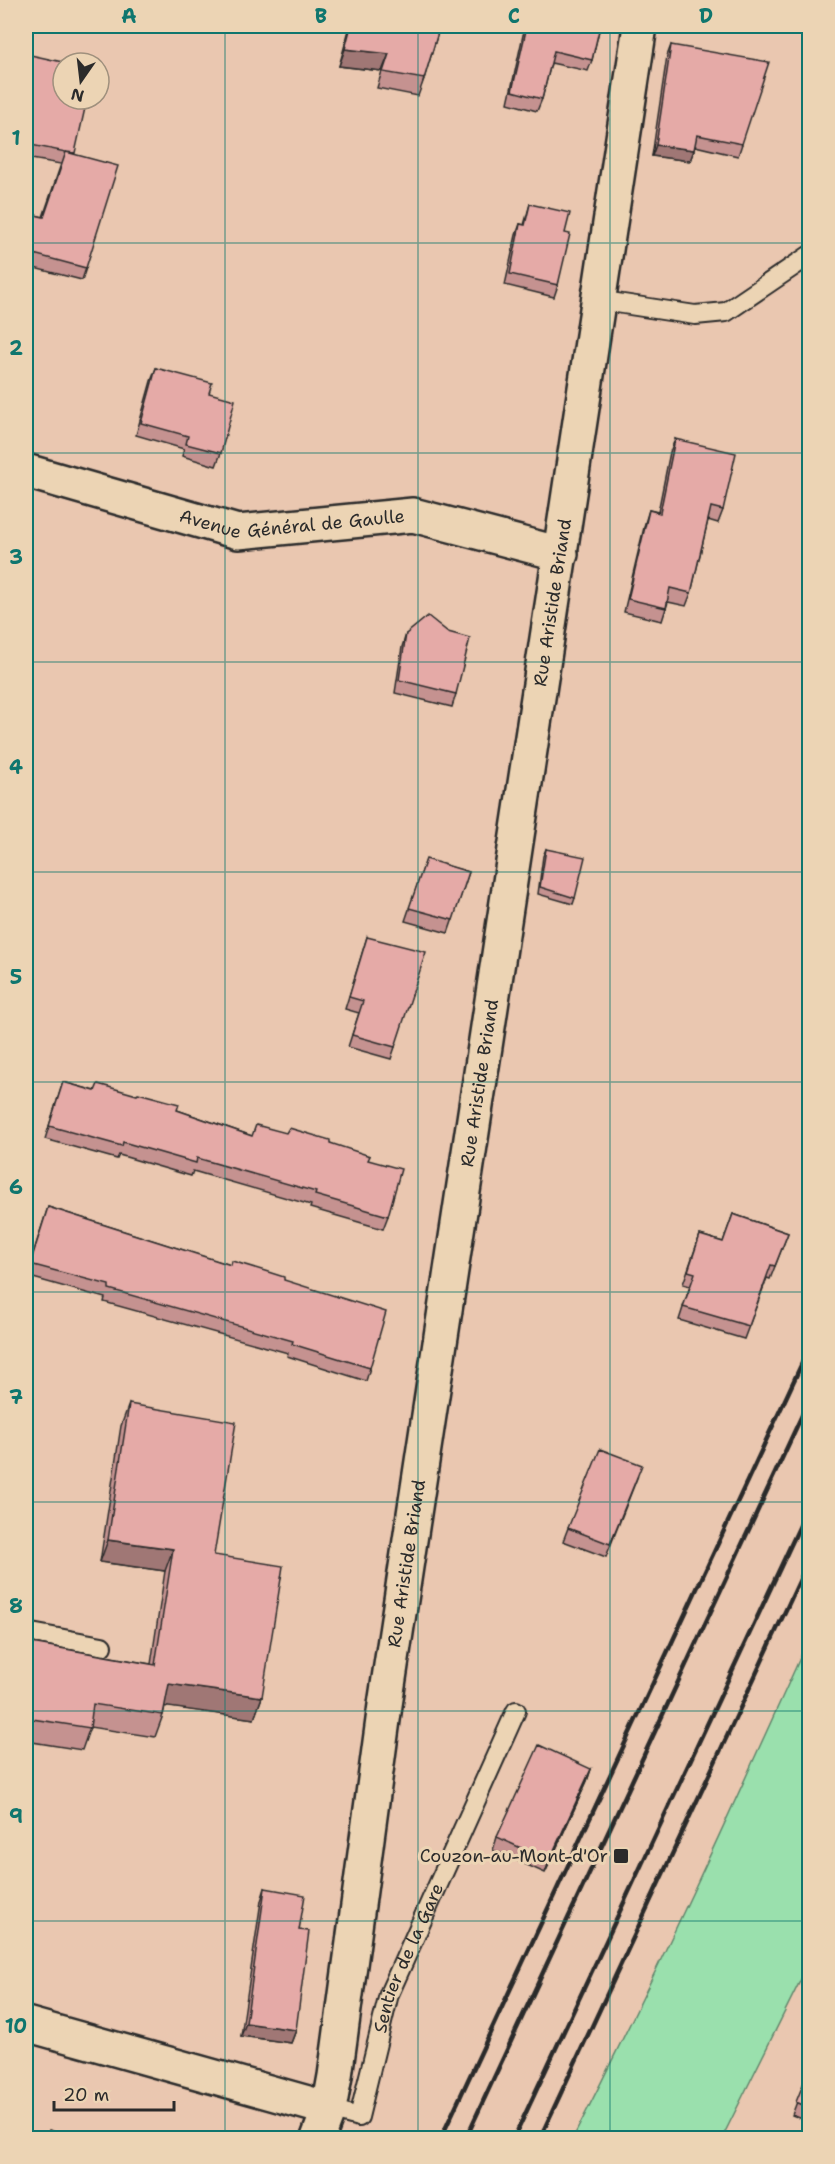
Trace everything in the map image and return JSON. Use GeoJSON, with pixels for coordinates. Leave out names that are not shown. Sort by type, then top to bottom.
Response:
{"type":"FeatureCollection","features":[{"type":"Feature","properties":{"kind":"street","name":"Rue Aristide Briand"},"geometry":{"type":"LineString","coordinates":[[323,2124],[640,26]]}},
{"type":"Feature","properties":{"kind":"street","name":"Avenue Général de Gaulle"},"geometry":{"type":"LineString","coordinates":[[26,471],[238,532],[413,515],[561,554]]}},
{"type":"Feature","properties":{"kind":"street"},"geometry":{"type":"LineString","coordinates":[[26,2024],[323,2124]]}},
{"type":"Feature","properties":{"kind":"lane"},"geometry":{"type":"LineString","coordinates":[[597,300],[694,315],[726,312],[810,255]]}},
{"type":"Feature","properties":{"kind":"lane"},"geometry":{"type":"LineString","coordinates":[[26,1632],[102,1646]]}},
{"type":"Feature","properties":{"kind":"lane","name":"Sentier de la Gare"},"geometry":{"type":"LineString","coordinates":[[323,2124],[359,2117],[389,1994],[516,1711]]}},
{"type":"Feature","properties":{"kind":"green space"},"geometry":{"type":"Polygon","coordinates":[[[809,1638],[809,1963],[722,2138],[573,2138],[665,1952],[809,1638]]]}},
{"type":"Feature","properties":{"kind":"building"},"geometry":{"type":"Polygon","coordinates":[[[351,26],[440,26],[424,79],[383,72],[389,54],[345,49],[351,26]]]}},
{"type":"Feature","properties":{"kind":"building"},"geometry":{"type":"Polygon","coordinates":[[[527,26],[600,26],[592,60],[554,51],[542,99],[512,91],[527,26]]]}},
{"type":"Feature","properties":{"kind":"building"},"geometry":{"type":"Polygon","coordinates":[[[671,45],[769,62],[742,144],[697,135],[694,150],[656,145],[671,45]]]}},
{"type":"Feature","properties":{"kind":"building"},"geometry":{"type":"Polygon","coordinates":[[[26,54],[51,59],[51,111],[84,111],[75,153],[26,144],[26,54]]]}},
{"type":"Feature","properties":{"kind":"building"},"geometry":{"type":"Polygon","coordinates":[[[66,152],[118,166],[86,268],[26,252],[26,213],[44,217],[66,152]]]}},
{"type":"Feature","properties":{"kind":"building"},"geometry":{"type":"Polygon","coordinates":[[[530,204],[570,213],[565,233],[570,234],[558,285],[510,274],[520,224],[525,225],[530,204]]]}},
{"type":"Feature","properties":{"kind":"building"},"geometry":{"type":"Polygon","coordinates":[[[156,368],[212,383],[209,393],[235,400],[221,453],[186,444],[188,436],[141,423],[156,368]]]}},
{"type":"Feature","properties":{"kind":"building"},"geometry":{"type":"Polygon","coordinates":[[[675,439],[736,453],[723,510],[711,507],[691,593],[670,588],[666,608],[628,599],[649,510],[660,513],[675,439]]]}},
{"type":"Feature","properties":{"kind":"building"},"geometry":{"type":"Polygon","coordinates":[[[428,616],[448,632],[470,638],[456,694],[399,680],[406,634],[428,616]]]}},
{"type":"Feature","properties":{"kind":"building"},"geometry":{"type":"Polygon","coordinates":[[[546,849],[585,857],[575,898],[540,887],[546,849]]]}},
{"type":"Feature","properties":{"kind":"building"},"geometry":{"type":"Polygon","coordinates":[[[426,859],[469,872],[453,920],[409,908],[426,859]]]}},
{"type":"Feature","properties":{"kind":"building"},"geometry":{"type":"Polygon","coordinates":[[[367,937],[426,952],[395,1047],[352,1035],[363,1001],[349,997],[367,937]]]}},
{"type":"Feature","properties":{"kind":"building"},"geometry":{"type":"Polygon","coordinates":[[[63,1082],[95,1091],[98,1084],[179,1104],[177,1110],[252,1136],[256,1125],[286,1133],[289,1128],[330,1140],[330,1143],[370,1156],[368,1160],[401,1169],[388,1216],[315,1195],[316,1192],[197,1158],[196,1163],[123,1142],[122,1146],[49,1126],[63,1082]]]}},
{"type":"Feature","properties":{"kind":"building"},"geometry":{"type":"Polygon","coordinates":[[[48,1207],[231,1265],[232,1261],[265,1271],[284,1277],[284,1280],[386,1312],[370,1368],[292,1344],[293,1341],[109,1289],[109,1285],[30,1264],[48,1207]]]}},
{"type":"Feature","properties":{"kind":"building"},"geometry":{"type":"Polygon","coordinates":[[[733,1214],[788,1233],[775,1266],[771,1265],[749,1326],[683,1307],[695,1273],[688,1271],[700,1235],[723,1242],[733,1214]]]}},
{"type":"Feature","properties":{"kind":"building"},"geometry":{"type":"Polygon","coordinates":[[[129,1404],[236,1422],[214,1555],[283,1566],[262,1697],[169,1684],[163,1715],[93,1704],[90,1728],[26,1718],[26,1642],[155,1665],[173,1549],[108,1540],[129,1404]]]}},
{"type":"Feature","properties":{"kind":"building"},"geometry":{"type":"Polygon","coordinates":[[[600,1449],[642,1465],[610,1544],[568,1528],[600,1449]]]}},
{"type":"Feature","properties":{"kind":"building","name":"Couzon-au-Mont-d'Or"},"geometry":{"type":"Polygon","coordinates":[[[539,1745],[591,1769],[549,1861],[497,1837],[539,1745]]]}},
{"type":"Feature","properties":{"kind":"building"},"geometry":{"type":"Polygon","coordinates":[[[265,1888],[305,1895],[299,1930],[309,1931],[296,2030],[246,2023],[265,1888]]]}},
{"type":"Feature","properties":{"kind":"building"},"geometry":{"type":"Polygon","coordinates":[[[810,2067],[810,2108],[796,2102],[810,2067]]]}},
{"type":"Feature","properties":{"kind":"building"},"geometry":{"type":"Polygon","coordinates":[[[49,2130],[78,2139],[47,2139],[49,2130]]]}},
{"type":"Feature","properties":{"kind":"railway"},"geometry":{"type":"LineString","coordinates":[[441,2138],[810,1346]]}},
{"type":"Feature","properties":{"kind":"railway"},"geometry":{"type":"LineString","coordinates":[[466,2138],[810,1398]]}},
{"type":"Feature","properties":{"kind":"railway"},"geometry":{"type":"LineString","coordinates":[[514,2138],[810,1504]]}},
{"type":"Feature","properties":{"kind":"railway"},"geometry":{"type":"LineString","coordinates":[[540,2138],[810,1558]]}},
{"type":"Feature","properties":{"kind":"place","name":"Couzon-au-Mont-d'Or"},"geometry":{"type":"Point","coordinates":[621,1856]}}]}
